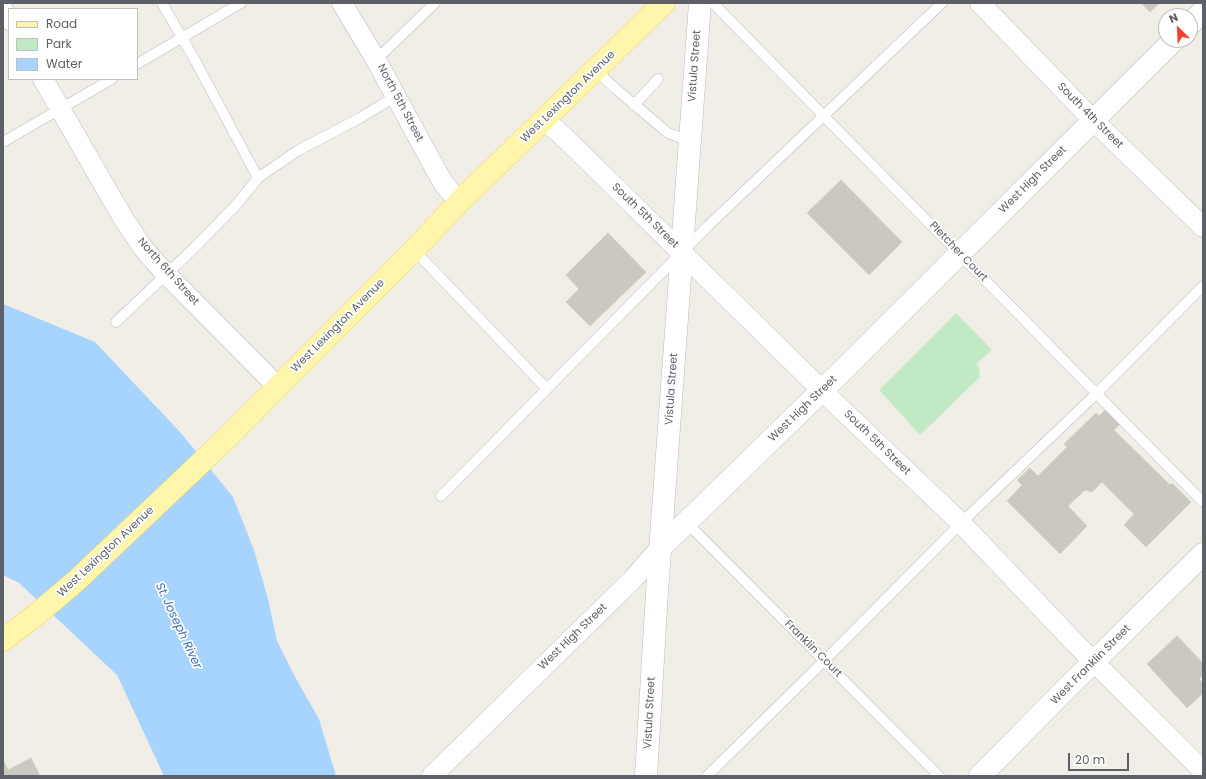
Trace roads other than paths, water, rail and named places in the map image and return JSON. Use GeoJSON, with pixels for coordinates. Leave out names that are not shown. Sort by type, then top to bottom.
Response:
{"type":"FeatureCollection","features":[{"type":"Feature","properties":{"kind":"main road","name":"West Lexington Avenue"},"geometry":{"type":"LineString","coordinates":[[3,640],[13,625],[76,581],[227,438],[414,250],[459,202],[664,3]]}},
{"type":"Feature","properties":{"kind":"street","name":"North 5th Street"},"geometry":{"type":"LineString","coordinates":[[342,3],[376,60],[440,178],[459,202]]}},
{"type":"Feature","properties":{"kind":"street","name":"Vistula Street"},"geometry":{"type":"LineString","coordinates":[[650,772],[661,547],[700,3]]}},
{"type":"Feature","properties":{"kind":"street","name":"South 4th Street"},"geometry":{"type":"LineString","coordinates":[[980,3],[1093,120],[1203,227]]}},
{"type":"Feature","properties":{"kind":"street","name":"West High Street"},"geometry":{"type":"LineString","coordinates":[[432,776],[633,579],[661,547],[686,522],[823,390],[1166,48]]}},
{"type":"Feature","properties":{"kind":"street","name":"North 6th Street"},"geometry":{"type":"LineString","coordinates":[[44,80],[123,218],[143,248],[278,387]]}},
{"type":"Feature","properties":{"kind":"street","name":"South 5th Street"},"geometry":{"type":"LineString","coordinates":[[545,120],[566,138],[840,408],[961,523],[1094,662],[1203,771]]}},
{"type":"Feature","properties":{"kind":"street","name":"West Franklin Street"},"geometry":{"type":"LineString","coordinates":[[980,776],[1203,554]]}},
{"type":"Feature","properties":{"kind":"lane"},"geometry":{"type":"LineString","coordinates":[[162,3],[196,62],[258,178]]}},
{"type":"Feature","properties":{"kind":"lane"},"geometry":{"type":"LineString","coordinates":[[138,63],[241,3]]}},
{"type":"Feature","properties":{"kind":"lane"},"geometry":{"type":"LineString","coordinates":[[376,60],[435,3]]}},
{"type":"Feature","properties":{"kind":"lane","name":"Pletcher Court"},"geometry":{"type":"LineString","coordinates":[[713,3],[1203,502]]}},
{"type":"Feature","properties":{"kind":"lane"},"geometry":{"type":"LineString","coordinates":[[441,496],[708,226],[942,3]]}},
{"type":"Feature","properties":{"kind":"lane"},"geometry":{"type":"LineString","coordinates":[[596,70],[668,133],[690,141]]}},
{"type":"Feature","properties":{"kind":"lane"},"geometry":{"type":"LineString","coordinates":[[634,104],[658,79]]}},
{"type":"Feature","properties":{"kind":"lane"},"geometry":{"type":"LineString","coordinates":[[3,142],[110,80]]}},
{"type":"Feature","properties":{"kind":"lane"},"geometry":{"type":"LineString","coordinates":[[116,322],[196,246],[237,204],[258,178],[298,151],[360,118],[396,96]]}},
{"type":"Feature","properties":{"kind":"lane"},"geometry":{"type":"LineString","coordinates":[[414,250],[547,388]]}},
{"type":"Feature","properties":{"kind":"lane"},"geometry":{"type":"LineString","coordinates":[[707,776],[961,523],[1097,393],[1203,286]]}},
{"type":"Feature","properties":{"kind":"lane","name":"Franklin Court"},"geometry":{"type":"LineString","coordinates":[[686,522],[939,776]]}},
{"type":"Feature","properties":{"kind":"water","name":"St. Joseph River"},"geometry":{"type":"Polygon","coordinates":[[[3,304],[95,342],[181,433],[233,497],[254,550],[268,599],[277,641],[319,719],[336,776],[164,776],[117,675],[19,583],[3,575],[3,304]]]}}]}
